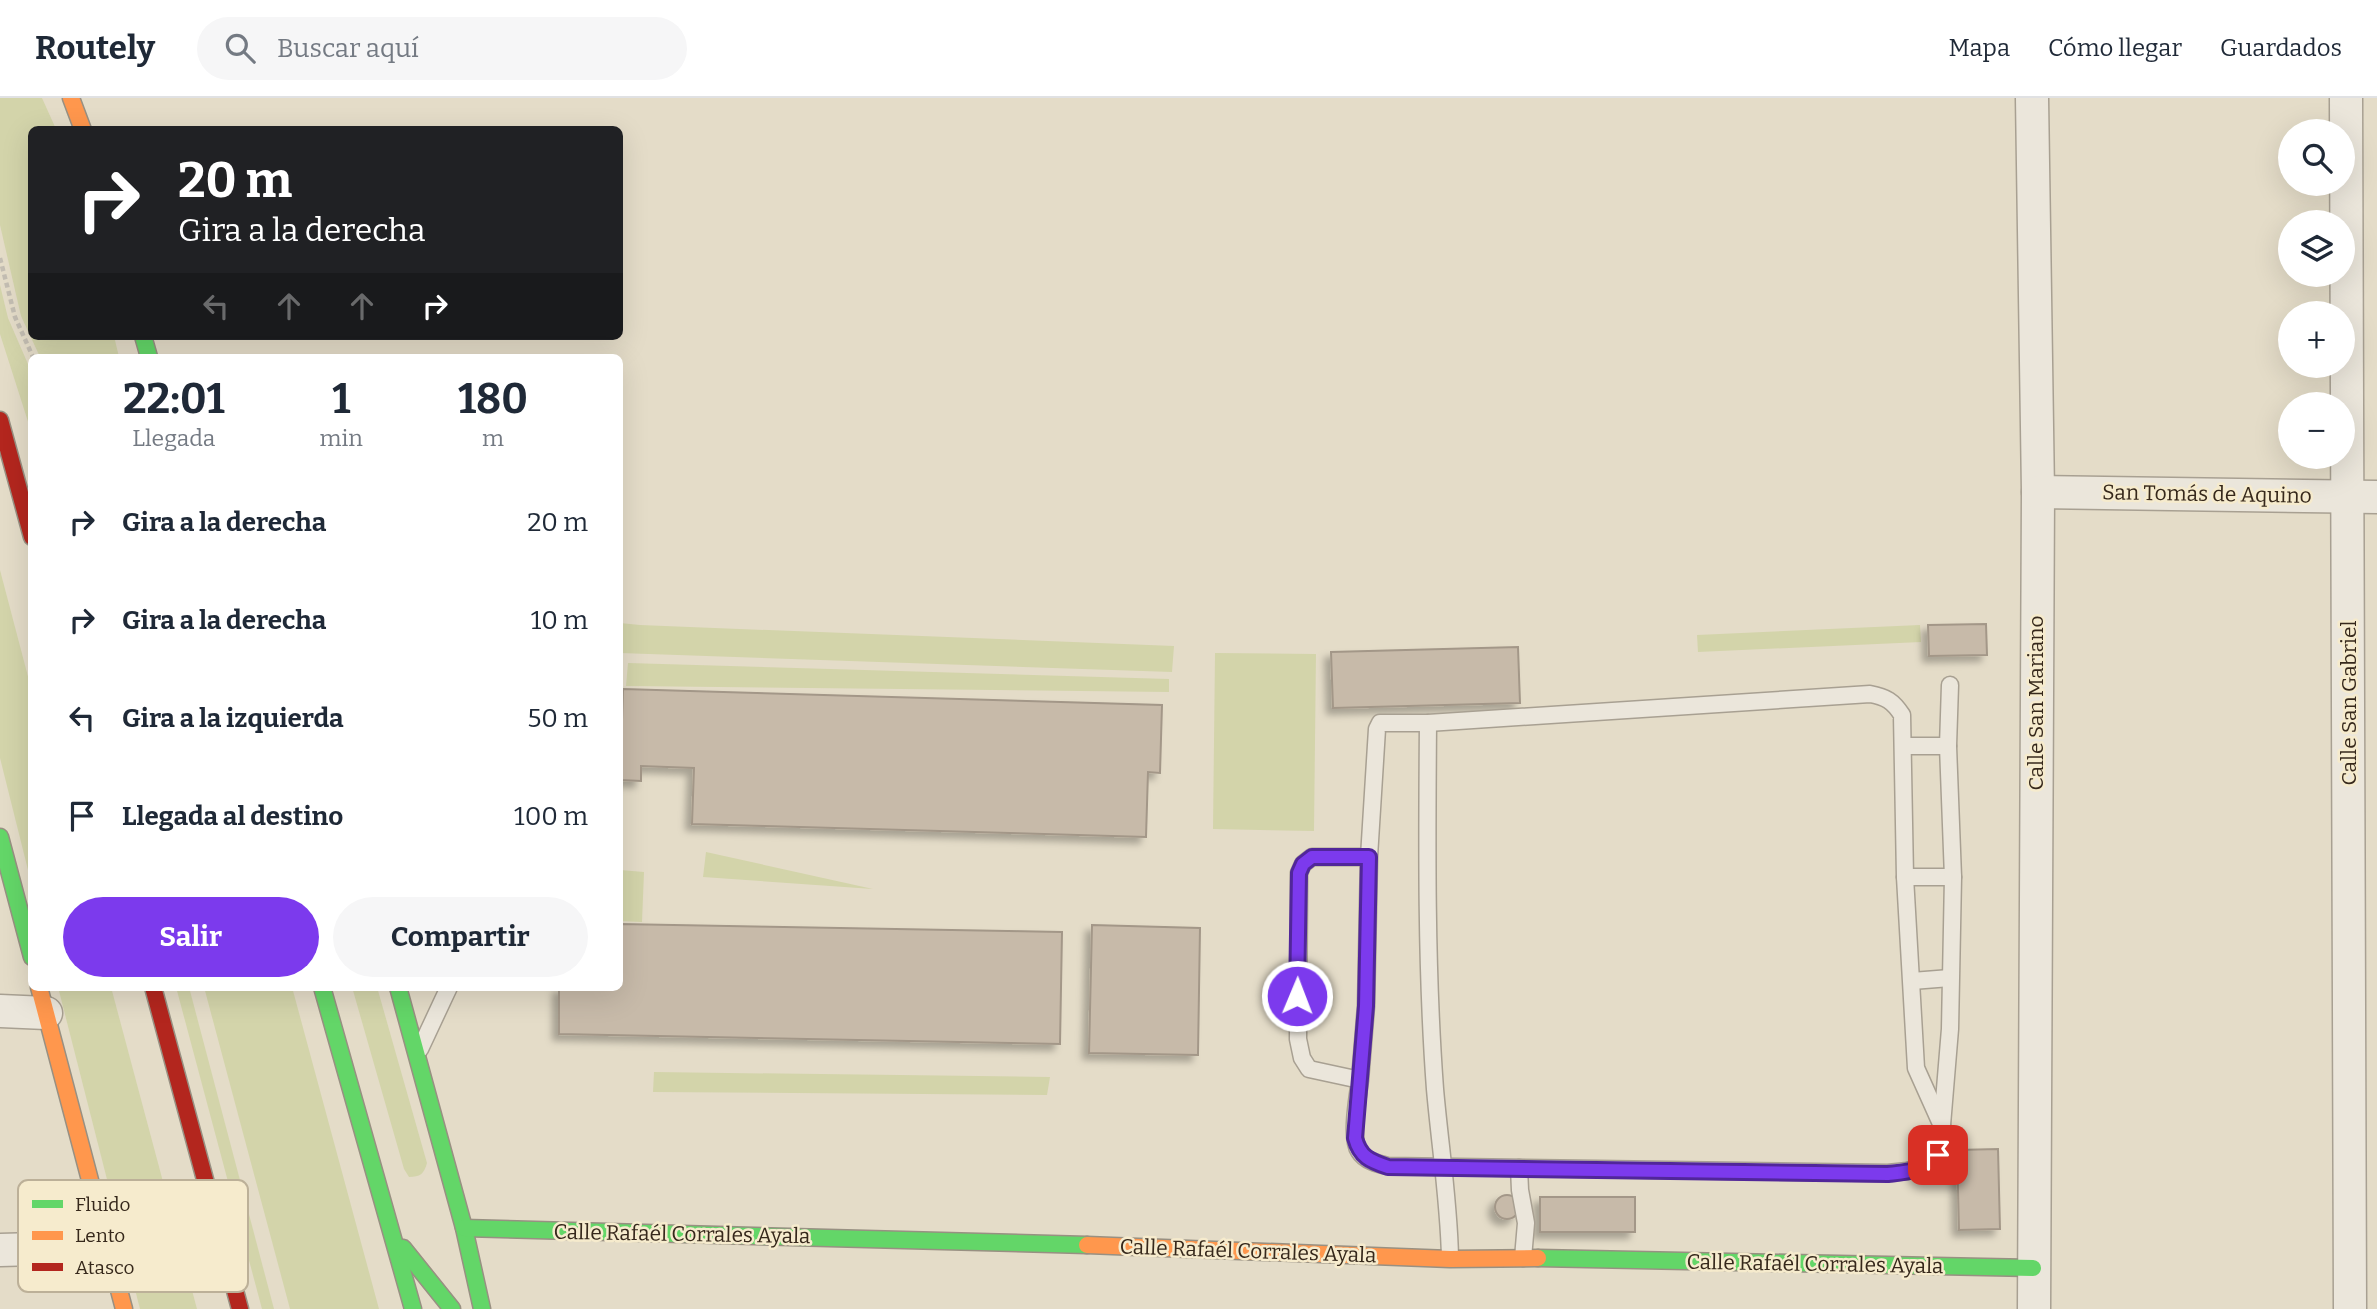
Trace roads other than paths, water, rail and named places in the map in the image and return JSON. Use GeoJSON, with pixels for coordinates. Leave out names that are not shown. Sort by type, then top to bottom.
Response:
{"type":"FeatureCollection","features":[{"type":"Feature","properties":{"kind":"street"},"geometry":{"type":"LineString","coordinates":[[71,98],[84,126]]}},
{"type":"Feature","properties":{"kind":"street"},"geometry":{"type":"LineString","coordinates":[[79,98],[85,126]]}},
{"type":"Feature","properties":{"kind":"street","name":"Calle San Mariano"},"geometry":{"type":"LineString","coordinates":[[2032,98],[2038,492],[2034,1309]]}},
{"type":"Feature","properties":{"kind":"street","name":"Calle San Gabriel"},"geometry":{"type":"LineString","coordinates":[[2346,98],[2363,497],[2350,1309]]}},
{"type":"Feature","properties":{"kind":"street"},"geometry":{"type":"LineString","coordinates":[[9,416],[28,516]]}},
{"type":"Feature","properties":{"kind":"street","name":"San Tomás de Aquino"},"geometry":{"type":"LineString","coordinates":[[2038,492],[2363,497]]}},
{"type":"Feature","properties":{"kind":"street"},"geometry":{"type":"LineString","coordinates":[[0,837],[28,942]]}},
{"type":"Feature","properties":{"kind":"street"},"geometry":{"type":"LineString","coordinates":[[154,991],[205,1180]]}},
{"type":"Feature","properties":{"kind":"street"},"geometry":{"type":"LineString","coordinates":[[323,991],[413,1309]]}},
{"type":"Feature","properties":{"kind":"street"},"geometry":{"type":"LineString","coordinates":[[399,991],[464,1228],[482,1309]]}},
{"type":"Feature","properties":{"kind":"street"},"geometry":{"type":"LineString","coordinates":[[0,1011],[43,1000],[89,1180]]}},
{"type":"Feature","properties":{"kind":"street","name":"Calle Rafaél Corrales Ayala"},"geometry":{"type":"LineString","coordinates":[[464,1228],[1072,1244],[1450,1259],[1523,1258],[2033,1268]]}},
{"type":"Feature","properties":{"kind":"street"},"geometry":{"type":"LineString","coordinates":[[393,1236],[453,1309]]}},
{"type":"Feature","properties":{"kind":"street"},"geometry":{"type":"LineString","coordinates":[[0,1250],[18,1249]]}},
{"type":"Feature","properties":{"kind":"street"},"geometry":{"type":"LineString","coordinates":[[119,1292],[124,1309]]}},
{"type":"Feature","properties":{"kind":"street"},"geometry":{"type":"LineString","coordinates":[[235,1292],[240,1309]]}},
{"type":"Feature","properties":{"kind":"lane"},"geometry":{"type":"LineString","coordinates":[[1942,1126],[1916,1068],[1905,877],[1902,715],[1885,697],[1870,694],[1428,723],[1380,723],[1377,729],[1369,857],[1366,1006],[1355,1138],[1359,1151],[1371,1161],[1388,1167],[1888,1174],[1933,1163],[1942,1141],[1947,1068],[1953,877],[1948,746],[1950,685]]}},
{"type":"Feature","properties":{"kind":"lane"},"geometry":{"type":"LineString","coordinates":[[1428,723],[1431,993],[1435,1088],[1450,1220],[1450,1259]]}},
{"type":"Feature","properties":{"kind":"lane"},"geometry":{"type":"LineString","coordinates":[[1904,746],[1948,746]]}},
{"type":"Feature","properties":{"kind":"lane"},"geometry":{"type":"LineString","coordinates":[[1360,1080],[1309,1069],[1302,1058],[1297,1021],[1299,873],[1303,864],[1312,857],[1369,857]]}},
{"type":"Feature","properties":{"kind":"lane"},"geometry":{"type":"LineString","coordinates":[[1905,877],[1953,877]]}},
{"type":"Feature","properties":{"kind":"lane"},"geometry":{"type":"LineString","coordinates":[[1912,981],[1950,978]]}},
{"type":"Feature","properties":{"kind":"lane"},"geometry":{"type":"LineString","coordinates":[[417,1054],[447,991]]}},
{"type":"Feature","properties":{"kind":"lane"},"geometry":{"type":"LineString","coordinates":[[1916,1068],[1947,1068]]}},
{"type":"Feature","properties":{"kind":"lane"},"geometry":{"type":"LineString","coordinates":[[1519,1168],[1526,1223],[1523,1258]]}}]}
